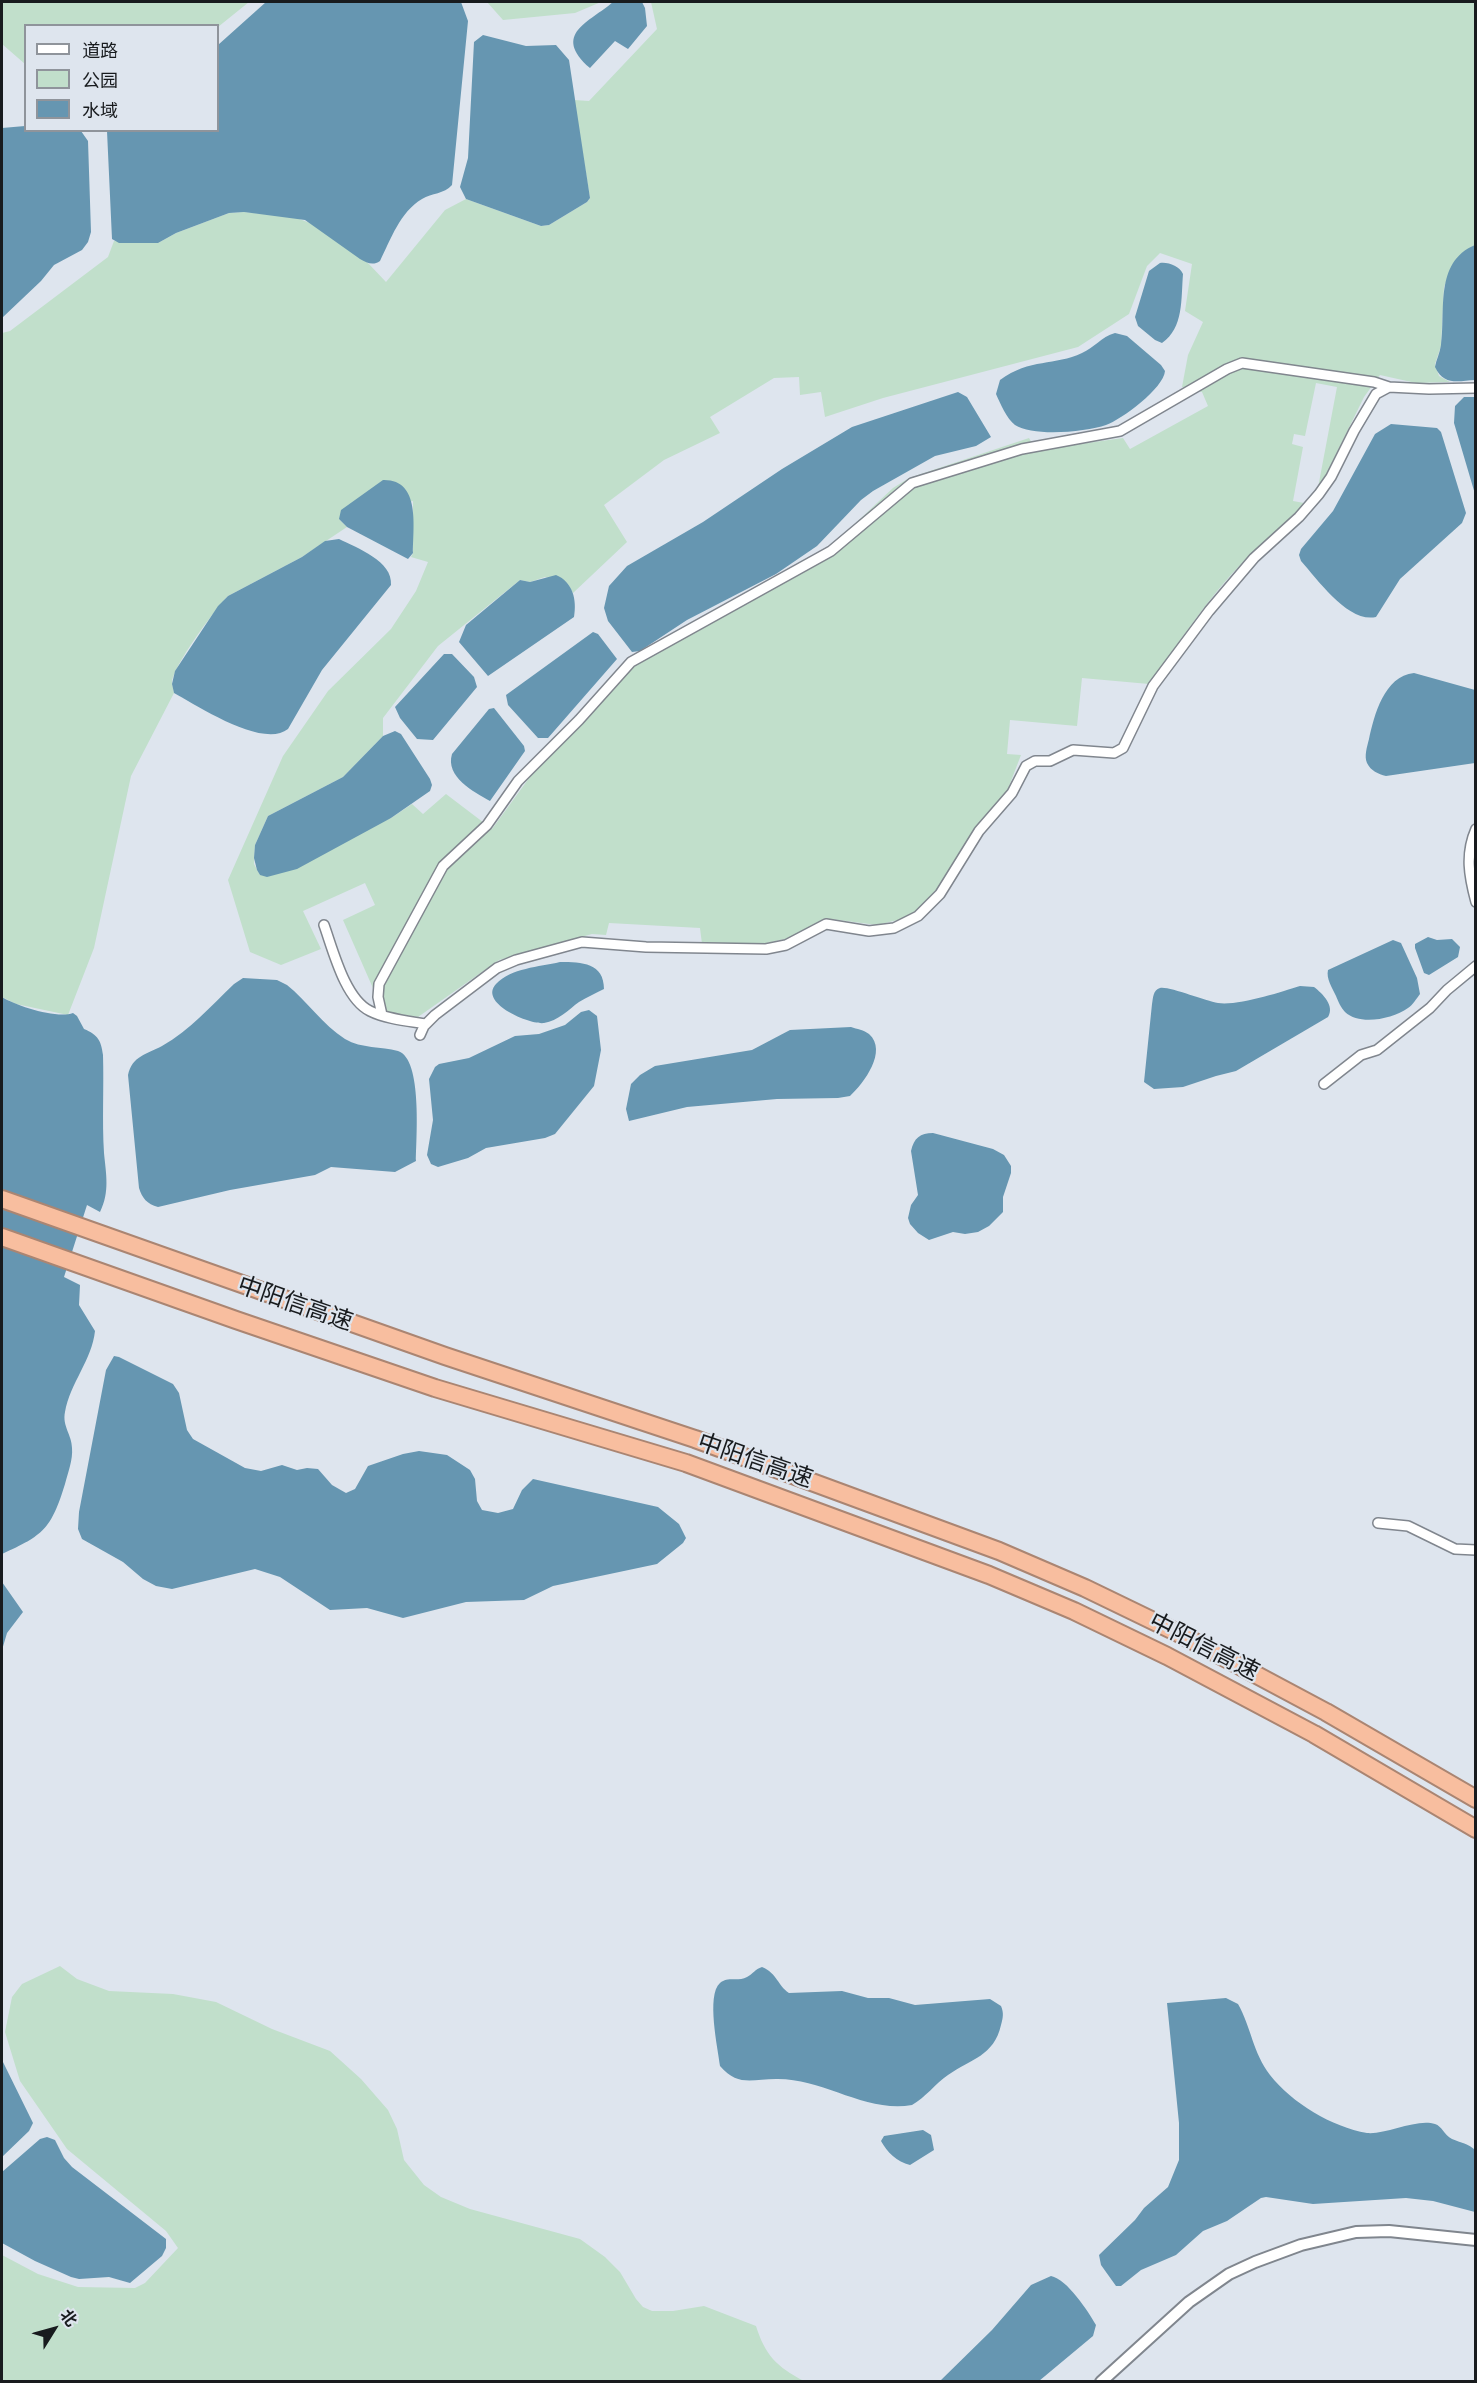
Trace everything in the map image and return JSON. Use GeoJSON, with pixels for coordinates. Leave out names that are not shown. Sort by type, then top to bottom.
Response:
{"type":"FeatureCollection","features":[{"type":"Feature","properties":{"kind":"highway","name":"中阳信高速"},"geometry":{"type":"LineString","coordinates":[[2,1199],[445,1356],[705,1443],[886,1508],[1034,1565],[1140,1614],[1257,1675],[1476,1799]]}},
{"type":"Feature","properties":{"kind":"highway","name":"中阳信高速"},"geometry":{"type":"LineString","coordinates":[[2,1237],[435,1388],[686,1463],[877,1532],[1022,1588],[1119,1632],[1256,1702],[1476,1829]]}},
{"type":"Feature","properties":{"kind":"street"},"geometry":{"type":"LineString","coordinates":[[382,1015],[378,997],[379,984],[443,866],[488,825],[518,781],[579,720],[631,662],[831,551],[912,483],[1022,449],[1120,431],[1227,369],[1242,363],[1374,382],[1389,387],[1476,388]]}},
{"type":"Feature","properties":{"kind":"street"},"geometry":{"type":"LineString","coordinates":[[420,1035],[426,1024],[497,968],[516,960],[582,942],[646,947],[766,949],[786,945],[826,924],[879,931],[894,928],[918,916],[940,894],[979,831],[1012,793],[1026,766],[1035,761],[1050,761],[1073,750],[1114,753],[1123,748],[1153,686],[1209,612],[1254,558],[1299,517],[1319,494],[1331,477],[1372,398],[1389,387]]}},
{"type":"Feature","properties":{"kind":"street"},"geometry":{"type":"LineString","coordinates":[[1476,829],[1468,856],[1469,878],[1476,902]]}},
{"type":"Feature","properties":{"kind":"street"},"geometry":{"type":"LineString","coordinates":[[324,925],[350,992],[369,1011],[426,1024]]}},
{"type":"Feature","properties":{"kind":"street"},"geometry":{"type":"LineString","coordinates":[[1324,1084],[1361,1054],[1377,1050],[1430,1008],[1447,990],[1476,966]]}},
{"type":"Feature","properties":{"kind":"street"},"geometry":{"type":"LineString","coordinates":[[1378,1523],[1408,1526],[1455,1549],[1476,1550]]}},
{"type":"Feature","properties":{"kind":"street"},"geometry":{"type":"LineString","coordinates":[[1101,2382],[1115,2377],[1189,2302],[1244,2266],[1331,2236],[1371,2231],[1476,2240]]}},
{"type":"Feature","properties":{"kind":"green space"},"geometry":{"type":"Polygon","coordinates":[[[2,2],[249,2],[219,26],[219,24],[24,24],[24,63],[2,44],[2,2]]]}},
{"type":"Feature","properties":{"kind":"green space"},"geometry":{"type":"Polygon","coordinates":[[[487,2],[601,2],[575,13],[503,20],[487,2]]]}},
{"type":"Feature","properties":{"kind":"green space"},"geometry":{"type":"Polygon","coordinates":[[[651,2],[1475,2],[1475,245],[1453,264],[1444,287],[1441,346],[1435,364],[1439,376],[1450,382],[1416,383],[1380,375],[1364,397],[1317,493],[1337,387],[1316,383],[1305,436],[1294,434],[1292,444],[1303,447],[1293,501],[1304,503],[1244,561],[1218,590],[1149,684],[1082,678],[1077,726],[1010,720],[1007,754],[1021,755],[1003,802],[979,824],[947,877],[920,908],[906,918],[877,925],[831,919],[785,939],[762,944],[702,944],[700,928],[609,923],[606,935],[592,934],[499,960],[418,1017],[387,1012],[376,995],[343,920],[375,905],[365,883],[303,911],[321,949],[281,965],[250,952],[228,880],[283,756],[328,691],[391,629],[416,591],[428,562],[411,557],[413,553],[413,501],[339,519],[347,527],[302,557],[228,596],[214,612],[179,664],[172,683],[174,693],[131,776],[94,948],[68,1015],[16,1004],[2,997],[2,333],[10,331],[108,257],[114,241],[158,243],[176,233],[229,213],[244,212],[294,217],[310,223],[368,263],[386,282],[445,210],[466,199],[541,226],[549,225],[590,198],[574,100],[589,101],[657,29],[651,2]],[[1160,253],[1147,266],[1129,314],[1078,347],[883,398],[825,417],[821,392],[800,395],[799,377],[774,378],[710,417],[720,433],[664,460],[604,505],[627,542],[573,593],[568,584],[545,577],[530,582],[520,580],[438,646],[383,718],[383,736],[343,777],[268,816],[255,845],[254,864],[260,875],[391,818],[412,804],[423,814],[446,794],[492,829],[543,759],[634,666],[832,556],[828,549],[893,488],[909,478],[1029,438],[1036,450],[1123,438],[1130,449],[1208,406],[1202,392],[1182,387],[1188,355],[1203,322],[1185,311],[1192,264],[1160,253]]]}},
{"type":"Feature","properties":{"kind":"green space"},"geometry":{"type":"Polygon","coordinates":[[[60,1966],[77,1979],[109,1991],[173,1994],[216,2002],[272,2029],[330,2051],[361,2079],[388,2110],[397,2129],[404,2160],[424,2185],[441,2197],[470,2209],[580,2239],[605,2257],[620,2272],[636,2299],[643,2307],[652,2311],[673,2311],[704,2306],[756,2326],[773,2359],[786,2371],[804,2381],[2,2381],[2,2255],[38,2274],[78,2287],[135,2288],[145,2283],[178,2248],[166,2231],[67,2149],[20,2081],[5,2032],[12,1997],[22,1984],[60,1966]]]}},
{"type":"Feature","properties":{"kind":"water"},"geometry":{"type":"Polygon","coordinates":[[[266,2],[461,2],[468,21],[452,185],[414,204],[402,219],[377,263],[360,259],[305,220],[244,212],[229,213],[176,233],[158,243],[119,243],[112,239],[107,132],[219,132],[219,44],[266,2]]]}},
{"type":"Feature","properties":{"kind":"water"},"geometry":{"type":"Polygon","coordinates":[[[613,2],[642,2],[647,26],[628,49],[615,41],[590,68],[579,56],[574,46],[574,37],[585,23],[613,2]]]}},
{"type":"Feature","properties":{"kind":"water"},"geometry":{"type":"Polygon","coordinates":[[[483,35],[526,46],[556,45],[569,60],[590,198],[549,225],[541,226],[466,199],[460,187],[468,158],[474,42],[483,35]]]}},
{"type":"Feature","properties":{"kind":"water"},"geometry":{"type":"Polygon","coordinates":[[[24,126],[24,132],[82,132],[88,141],[91,232],[82,250],[54,265],[41,281],[2,318],[2,128],[24,126]]]}},
{"type":"Feature","properties":{"kind":"water"},"geometry":{"type":"Polygon","coordinates":[[[1475,245],[1475,380],[1452,381],[1443,377],[1435,367],[1441,345],[1444,289],[1453,263],[1462,253],[1475,245]]]}},
{"type":"Feature","properties":{"kind":"water"},"geometry":{"type":"Polygon","coordinates":[[[1160,263],[1173,265],[1183,274],[1178,321],[1169,337],[1162,343],[1138,326],[1135,317],[1149,271],[1160,263]]]}},
{"type":"Feature","properties":{"kind":"water"},"geometry":{"type":"Polygon","coordinates":[[[1115,333],[1127,336],[1165,371],[1157,386],[1141,403],[1113,422],[1086,430],[1034,431],[1023,429],[1012,422],[996,394],[1000,380],[1022,368],[1062,360],[1082,353],[1115,333]]]}},
{"type":"Feature","properties":{"kind":"water"},"geometry":{"type":"Polygon","coordinates":[[[958,392],[967,397],[991,437],[976,446],[935,456],[873,491],[861,500],[817,546],[776,574],[687,620],[640,651],[632,652],[608,621],[604,608],[609,586],[627,566],[703,522],[782,469],[852,427],[958,392]]]}},
{"type":"Feature","properties":{"kind":"water"},"geometry":{"type":"Polygon","coordinates":[[[1464,397],[1475,397],[1475,494],[1454,423],[1455,406],[1464,397]]]}},
{"type":"Feature","properties":{"kind":"water"},"geometry":{"type":"Polygon","coordinates":[[[1391,424],[1437,428],[1441,432],[1466,513],[1462,523],[1400,579],[1376,617],[1365,617],[1355,614],[1335,599],[1301,561],[1299,555],[1301,549],[1333,511],[1375,434],[1391,424]]]}},
{"type":"Feature","properties":{"kind":"water"},"geometry":{"type":"Polygon","coordinates":[[[383,480],[395,482],[404,487],[409,496],[414,530],[413,553],[408,559],[347,527],[339,519],[341,510],[383,480]]]}},
{"type":"Feature","properties":{"kind":"water"},"geometry":{"type":"Polygon","coordinates":[[[339,539],[380,562],[390,577],[391,585],[322,670],[288,729],[277,734],[263,734],[247,730],[174,693],[172,684],[175,671],[218,606],[228,596],[302,557],[325,541],[339,539]]]}},
{"type":"Feature","properties":{"kind":"water"},"geometry":{"type":"Polygon","coordinates":[[[556,575],[570,587],[575,604],[574,617],[488,676],[459,642],[466,625],[520,580],[530,582],[556,575]]]}},
{"type":"Feature","properties":{"kind":"water"},"geometry":{"type":"Polygon","coordinates":[[[593,632],[598,634],[617,659],[548,738],[538,738],[508,705],[506,695],[593,632]]]}},
{"type":"Feature","properties":{"kind":"water"},"geometry":{"type":"Polygon","coordinates":[[[444,654],[452,654],[474,677],[477,687],[433,740],[417,739],[400,718],[395,707],[444,654]]]}},
{"type":"Feature","properties":{"kind":"water"},"geometry":{"type":"Polygon","coordinates":[[[1414,673],[1475,690],[1475,763],[1386,776],[1375,772],[1369,766],[1366,757],[1367,748],[1382,698],[1395,681],[1414,673]]]}},
{"type":"Feature","properties":{"kind":"water"},"geometry":{"type":"Polygon","coordinates":[[[494,708],[524,746],[525,751],[490,801],[462,783],[453,770],[451,762],[452,754],[489,709],[494,708]]]}},
{"type":"Feature","properties":{"kind":"water"},"geometry":{"type":"Polygon","coordinates":[[[395,731],[401,734],[430,779],[432,785],[430,791],[391,818],[297,869],[267,877],[260,875],[254,858],[255,845],[268,816],[343,777],[383,736],[395,731]]]}},
{"type":"Feature","properties":{"kind":"water"},"geometry":{"type":"Polygon","coordinates":[[[1428,937],[1437,940],[1452,939],[1460,947],[1458,957],[1429,975],[1424,973],[1415,948],[1415,944],[1428,937]]]}},
{"type":"Feature","properties":{"kind":"water"},"geometry":{"type":"Polygon","coordinates":[[[1393,940],[1401,943],[1417,978],[1420,994],[1410,1007],[1385,1018],[1367,1020],[1351,1016],[1340,1004],[1329,980],[1328,970],[1393,940]]]}},
{"type":"Feature","properties":{"kind":"water"},"geometry":{"type":"Polygon","coordinates":[[[560,962],[584,964],[596,969],[603,980],[604,989],[579,1002],[558,1018],[544,1023],[518,1017],[494,998],[492,991],[496,984],[509,975],[560,962]]]}},
{"type":"Feature","properties":{"kind":"water"},"geometry":{"type":"Polygon","coordinates":[[[243,978],[277,980],[294,991],[329,1027],[345,1039],[365,1046],[392,1049],[406,1057],[415,1084],[416,1161],[395,1172],[331,1167],[315,1175],[230,1190],[158,1207],[145,1200],[139,1188],[128,1075],[130,1069],[141,1056],[182,1033],[243,978]]]}},
{"type":"Feature","properties":{"kind":"water"},"geometry":{"type":"Polygon","coordinates":[[[1300,986],[1314,987],[1324,997],[1330,1009],[1328,1017],[1236,1071],[1183,1087],[1154,1089],[1144,1082],[1153,999],[1158,989],[1171,989],[1212,1002],[1226,1003],[1259,998],[1300,986]]]}},
{"type":"Feature","properties":{"kind":"water"},"geometry":{"type":"Polygon","coordinates":[[[2,997],[37,1011],[57,1014],[73,1013],[84,1029],[93,1033],[100,1042],[103,1055],[103,1141],[106,1183],[105,1197],[100,1212],[87,1205],[64,1277],[80,1285],[79,1305],[95,1331],[90,1352],[71,1391],[64,1417],[72,1443],[71,1462],[65,1484],[55,1511],[44,1529],[28,1541],[2,1554],[2,997]]]}},
{"type":"Feature","properties":{"kind":"water"},"geometry":{"type":"Polygon","coordinates":[[[589,1010],[597,1016],[601,1050],[594,1086],[555,1134],[545,1138],[486,1148],[468,1158],[438,1167],[431,1164],[427,1155],[433,1120],[429,1079],[435,1067],[439,1064],[469,1058],[515,1036],[539,1034],[565,1025],[581,1012],[589,1010]]]}},
{"type":"Feature","properties":{"kind":"water"},"geometry":{"type":"Polygon","coordinates":[[[851,1027],[869,1034],[876,1049],[872,1067],[850,1096],[777,1099],[687,1107],[629,1121],[626,1109],[631,1084],[655,1066],[752,1050],[790,1030],[851,1027]]]}},
{"type":"Feature","properties":{"kind":"water"},"geometry":{"type":"Polygon","coordinates":[[[933,1133],[993,1149],[1004,1155],[1011,1166],[1003,1197],[1003,1212],[989,1226],[978,1232],[965,1234],[953,1232],[929,1240],[910,1224],[908,1218],[911,1205],[918,1195],[911,1151],[918,1137],[933,1133]]]}},
{"type":"Feature","properties":{"kind":"water"},"geometry":{"type":"Polygon","coordinates":[[[114,1356],[173,1384],[179,1393],[187,1430],[193,1439],[245,1468],[261,1471],[282,1465],[297,1470],[318,1469],[332,1485],[346,1493],[355,1489],[368,1466],[419,1451],[447,1455],[470,1470],[475,1479],[477,1501],[482,1510],[498,1513],[513,1509],[522,1490],[533,1479],[658,1507],[679,1524],[686,1538],[657,1564],[553,1586],[524,1600],[466,1602],[403,1618],[367,1608],[330,1610],[280,1577],[255,1569],[172,1589],[156,1586],[143,1579],[123,1562],[82,1539],[78,1529],[79,1512],[106,1370],[114,1356]]]}},
{"type":"Feature","properties":{"kind":"water"},"geometry":{"type":"Polygon","coordinates":[[[2,1582],[23,1612],[7,1633],[2,1650],[2,1582]]]}},
{"type":"Feature","properties":{"kind":"water"},"geometry":{"type":"Polygon","coordinates":[[[762,1967],[771,1973],[789,1993],[842,1991],[868,1998],[889,1998],[915,2005],[990,1999],[1001,2006],[1002,2020],[993,2044],[981,2056],[948,2075],[912,2105],[878,2104],[793,2080],[739,2079],[727,2073],[720,2066],[713,2010],[716,1989],[723,1981],[744,1978],[762,1967]]]}},
{"type":"Feature","properties":{"kind":"water"},"geometry":{"type":"Polygon","coordinates":[[[1226,1998],[1238,2004],[1264,2067],[1270,2075],[1290,2095],[1314,2112],[1340,2125],[1367,2133],[1383,2132],[1419,2123],[1435,2124],[1452,2139],[1473,2148],[1476,2151],[1475,2212],[1433,2201],[1406,2198],[1313,2204],[1261,2198],[1227,2221],[1203,2231],[1176,2255],[1141,2270],[1121,2286],[1116,2286],[1101,2265],[1099,2255],[1144,2208],[1168,2187],[1179,2160],[1179,2123],[1167,2003],[1226,1998]]]}},
{"type":"Feature","properties":{"kind":"water"},"geometry":{"type":"Polygon","coordinates":[[[2,2060],[33,2123],[29,2131],[2,2157],[2,2060]]]}},
{"type":"Feature","properties":{"kind":"water"},"geometry":{"type":"Polygon","coordinates":[[[923,2130],[931,2135],[934,2150],[910,2165],[893,2156],[881,2141],[884,2136],[923,2130]]]}},
{"type":"Feature","properties":{"kind":"water"},"geometry":{"type":"Polygon","coordinates":[[[47,2137],[55,2140],[64,2158],[72,2167],[166,2239],[166,2248],[162,2256],[130,2283],[109,2277],[79,2279],[71,2277],[2,2243],[2,2172],[40,2139],[47,2137]]]}},
{"type":"Feature","properties":{"kind":"water"},"geometry":{"type":"Polygon","coordinates":[[[1051,2276],[1064,2283],[1082,2304],[1096,2325],[1093,2336],[1039,2381],[940,2381],[992,2330],[1031,2285],[1051,2276]]]}}]}
